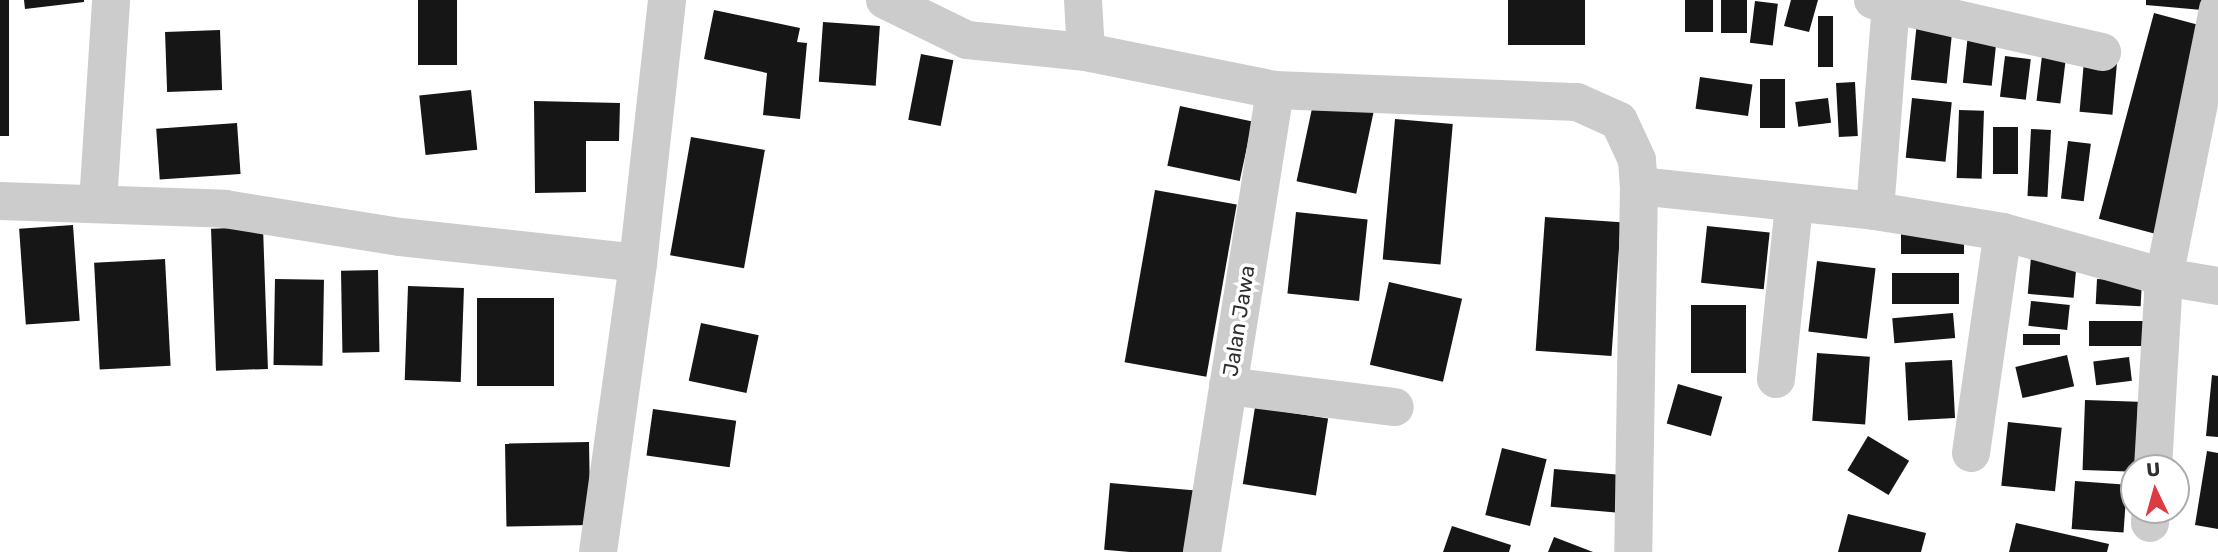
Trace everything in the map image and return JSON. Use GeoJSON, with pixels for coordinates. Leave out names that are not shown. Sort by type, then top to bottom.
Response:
{"type":"FeatureCollection","features":[{"type":"Feature","properties":{"kind":"street"},"geometry":{"type":"LineString","coordinates":[[98,203],[111,0]]}},
{"type":"Feature","properties":{"kind":"street"},"geometry":{"type":"LineString","coordinates":[[598,552],[638,263],[667,0]]}},
{"type":"Feature","properties":{"kind":"street"},"geometry":{"type":"LineString","coordinates":[[885,0],[967,40],[1086,52],[1275,90],[1577,102],[1604,112],[1628,132],[1639,186],[1633,552]]}},
{"type":"Feature","properties":{"kind":"street"},"geometry":{"type":"LineString","coordinates":[[1083,0],[1086,52]]}},
{"type":"Feature","properties":{"kind":"street"},"geometry":{"type":"LineString","coordinates":[[1875,211],[1882,2],[2102,52]]}},
{"type":"Feature","properties":{"kind":"street"},"geometry":{"type":"LineString","coordinates":[[2154,454],[2164,277],[2218,9]]}},
{"type":"Feature","properties":{"kind":"street","name":"Jalan Jawa"},"geometry":{"type":"LineString","coordinates":[[1202,552],[1275,90]]}},
{"type":"Feature","properties":{"kind":"street"},"geometry":{"type":"LineString","coordinates":[[1639,186],[1875,211],[2003,232],[2164,277],[2218,286]]}},
{"type":"Feature","properties":{"kind":"street"},"geometry":{"type":"LineString","coordinates":[[0,201],[225,209],[400,237],[638,263]]}},
{"type":"Feature","properties":{"kind":"street"},"geometry":{"type":"LineString","coordinates":[[1776,379],[1794,204]]}},
{"type":"Feature","properties":{"kind":"street"},"geometry":{"type":"LineString","coordinates":[[1971,453],[2003,232]]}},
{"type":"Feature","properties":{"kind":"street"},"geometry":{"type":"LineString","coordinates":[[1228,386],[1395,407]]}},
{"type":"Feature","properties":{"kind":"building"},"geometry":{"type":"Polygon","coordinates":[[[0,0],[9,0],[9,136],[0,136],[0,0]]]}},
{"type":"Feature","properties":{"kind":"building"},"geometry":{"type":"Polygon","coordinates":[[[24,0],[84,0],[84,2],[25,9],[24,0]]]}},
{"type":"Feature","properties":{"kind":"building"},"geometry":{"type":"Polygon","coordinates":[[[418,0],[457,0],[457,65],[418,65],[418,0]]]}},
{"type":"Feature","properties":{"kind":"building"},"geometry":{"type":"Polygon","coordinates":[[[1508,0],[1585,0],[1585,45],[1508,45],[1508,0]]]}},
{"type":"Feature","properties":{"kind":"building"},"geometry":{"type":"Polygon","coordinates":[[[1685,0],[1713,0],[1713,32],[1685,32],[1685,0]]]}},
{"type":"Feature","properties":{"kind":"building"},"geometry":{"type":"Polygon","coordinates":[[[1721,0],[1747,0],[1747,33],[1721,33],[1721,0]]]}},
{"type":"Feature","properties":{"kind":"building"},"geometry":{"type":"Polygon","coordinates":[[[1791,0],[1818,0],[1809,32],[1784,26],[1791,0]]]}},
{"type":"Feature","properties":{"kind":"building"},"geometry":{"type":"Polygon","coordinates":[[[2146,0],[2202,0],[2202,10],[2146,5],[2146,0]]]}},
{"type":"Feature","properties":{"kind":"building"},"geometry":{"type":"Polygon","coordinates":[[[1755,1],[1778,4],[1773,45],[1750,43],[1755,1]]]}},
{"type":"Feature","properties":{"kind":"building"},"geometry":{"type":"Polygon","coordinates":[[[714,10],[800,28],[797,42],[807,43],[800,119],[763,115],[767,73],[704,59],[714,10]]]}},
{"type":"Feature","properties":{"kind":"building"},"geometry":{"type":"Polygon","coordinates":[[[2154,13],[2212,29],[2157,234],[2099,219],[2154,13]]]}},
{"type":"Feature","properties":{"kind":"building"},"geometry":{"type":"Polygon","coordinates":[[[1818,16],[1833,16],[1833,67],[1818,67],[1818,16]]]}},
{"type":"Feature","properties":{"kind":"building"},"geometry":{"type":"Polygon","coordinates":[[[823,22],[880,26],[876,86],[819,82],[823,22]]]}},
{"type":"Feature","properties":{"kind":"building"},"geometry":{"type":"Polygon","coordinates":[[[1917,22],[1953,26],[1947,83],[1911,80],[1917,22]]]}},
{"type":"Feature","properties":{"kind":"building"},"geometry":{"type":"Polygon","coordinates":[[[220,30],[222,90],[167,92],[165,32],[220,30]]]}},
{"type":"Feature","properties":{"kind":"building"},"geometry":{"type":"Polygon","coordinates":[[[1968,34],[1997,37],[1992,86],[1963,83],[1968,34]]]}},
{"type":"Feature","properties":{"kind":"building"},"geometry":{"type":"Polygon","coordinates":[[[921,54],[953,60],[941,126],[908,120],[921,54]]]}},
{"type":"Feature","properties":{"kind":"building"},"geometry":{"type":"Polygon","coordinates":[[[2005,56],[2031,59],[2026,100],[2000,97],[2005,56]]]}},
{"type":"Feature","properties":{"kind":"building"},"geometry":{"type":"Polygon","coordinates":[[[2042,56],[2066,59],[2060,104],[2037,101],[2042,56]]]}},
{"type":"Feature","properties":{"kind":"building"},"geometry":{"type":"Polygon","coordinates":[[[2084,61],[2117,64],[2112,115],[2080,112],[2084,61]]]}},
{"type":"Feature","properties":{"kind":"building"},"geometry":{"type":"Polygon","coordinates":[[[1700,77],[1752,84],[1748,116],[1696,109],[1700,77]]]}},
{"type":"Feature","properties":{"kind":"building"},"geometry":{"type":"Polygon","coordinates":[[[1760,79],[1785,79],[1785,128],[1760,128],[1760,79]]]}},
{"type":"Feature","properties":{"kind":"building"},"geometry":{"type":"Polygon","coordinates":[[[1855,82],[1858,136],[1839,137],[1836,83],[1855,82]]]}},
{"type":"Feature","properties":{"kind":"building"},"geometry":{"type":"Polygon","coordinates":[[[471,90],[477,150],[426,155],[419,95],[471,90]]]}},
{"type":"Feature","properties":{"kind":"building"},"geometry":{"type":"Polygon","coordinates":[[[1828,98],[1831,123],[1798,127],[1795,102],[1828,98]]]}},
{"type":"Feature","properties":{"kind":"building"},"geometry":{"type":"Polygon","coordinates":[[[1912,98],[1952,102],[1946,162],[1906,158],[1912,98]]]}},
{"type":"Feature","properties":{"kind":"building"},"geometry":{"type":"Polygon","coordinates":[[[1314,99],[1374,112],[1356,194],[1297,181],[1314,99]]]}},
{"type":"Feature","properties":{"kind":"building"},"geometry":{"type":"Polygon","coordinates":[[[534,101],[620,103],[619,141],[586,141],[586,192],[535,193],[534,101]]]}},
{"type":"Feature","properties":{"kind":"building"},"geometry":{"type":"Polygon","coordinates":[[[1180,106],[1252,121],[1240,181],[1167,166],[1180,106]]]}},
{"type":"Feature","properties":{"kind":"building"},"geometry":{"type":"Polygon","coordinates":[[[1959,110],[1984,111],[1982,179],[1957,178],[1959,110]]]}},
{"type":"Feature","properties":{"kind":"building"},"geometry":{"type":"Polygon","coordinates":[[[1395,119],[1453,124],[1440,265],[1383,259],[1395,119]]]}},
{"type":"Feature","properties":{"kind":"building"},"geometry":{"type":"Polygon","coordinates":[[[237,123],[241,174],[160,180],[156,129],[237,123]]]}},
{"type":"Feature","properties":{"kind":"building"},"geometry":{"type":"Polygon","coordinates":[[[1993,127],[2018,127],[2018,174],[1993,174],[1993,127]]]}},
{"type":"Feature","properties":{"kind":"building"},"geometry":{"type":"Polygon","coordinates":[[[2031,129],[2051,130],[2047,197],[2027,196],[2031,129]]]}},
{"type":"Feature","properties":{"kind":"building"},"geometry":{"type":"Polygon","coordinates":[[[691,137],[765,150],[744,268],[670,255],[691,137]]]}},
{"type":"Feature","properties":{"kind":"building"},"geometry":{"type":"Polygon","coordinates":[[[2068,141],[2091,144],[2084,201],[2061,199],[2068,141]]]}},
{"type":"Feature","properties":{"kind":"building"},"geometry":{"type":"Polygon","coordinates":[[[1155,190],[1237,204],[1206,377],[1125,362],[1155,190]]]}},
{"type":"Feature","properties":{"kind":"building"},"geometry":{"type":"Polygon","coordinates":[[[1296,212],[1368,220],[1359,301],[1287,294],[1296,212]]]}},
{"type":"Feature","properties":{"kind":"building"},"geometry":{"type":"Polygon","coordinates":[[[1545,217],[1621,222],[1611,356],[1536,351],[1545,217]]]}},
{"type":"Feature","properties":{"kind":"building"},"geometry":{"type":"Polygon","coordinates":[[[73,225],[80,321],[26,325],[19,229],[73,225]]]}},
{"type":"Feature","properties":{"kind":"building"},"geometry":{"type":"Polygon","coordinates":[[[1707,226],[1770,233],[1764,289],[1701,283],[1707,226]]]}},
{"type":"Feature","properties":{"kind":"building"},"geometry":{"type":"Polygon","coordinates":[[[263,227],[268,369],[216,371],[211,229],[263,227]]]}},
{"type":"Feature","properties":{"kind":"building"},"geometry":{"type":"Polygon","coordinates":[[[1901,230],[1964,230],[1964,254],[1901,254],[1901,230]]]}},
{"type":"Feature","properties":{"kind":"building"},"geometry":{"type":"Polygon","coordinates":[[[2031,257],[2077,261],[2074,298],[2028,294],[2031,257]]]}},
{"type":"Feature","properties":{"kind":"building"},"geometry":{"type":"Polygon","coordinates":[[[165,259],[171,366],[100,370],[94,263],[165,259]]]}},
{"type":"Feature","properties":{"kind":"building"},"geometry":{"type":"Polygon","coordinates":[[[1817,261],[1876,268],[1867,339],[1808,331],[1817,261]]]}},
{"type":"Feature","properties":{"kind":"building"},"geometry":{"type":"Polygon","coordinates":[[[378,270],[379,352],[342,353],[341,271],[378,270]]]}},
{"type":"Feature","properties":{"kind":"building"},"geometry":{"type":"Polygon","coordinates":[[[1892,273],[1959,273],[1959,304],[1892,304],[1892,273]]]}},
{"type":"Feature","properties":{"kind":"building"},"geometry":{"type":"Polygon","coordinates":[[[275,279],[324,280],[322,366],[273,365],[275,279]]]}},
{"type":"Feature","properties":{"kind":"building"},"geometry":{"type":"Polygon","coordinates":[[[2097,279],[2142,281],[2141,306],[2096,304],[2097,279]]]}},
{"type":"Feature","properties":{"kind":"building"},"geometry":{"type":"Polygon","coordinates":[[[1389,282],[1462,299],[1443,382],[1370,365],[1389,282]]]}},
{"type":"Feature","properties":{"kind":"building"},"geometry":{"type":"Polygon","coordinates":[[[408,286],[464,288],[461,382],[405,380],[408,286]]]}},
{"type":"Feature","properties":{"kind":"building"},"geometry":{"type":"Polygon","coordinates":[[[477,298],[554,298],[554,386],[477,386],[477,298]]]}},
{"type":"Feature","properties":{"kind":"building"},"geometry":{"type":"Polygon","coordinates":[[[2031,301],[2070,305],[2067,330],[2028,326],[2031,301]]]}},
{"type":"Feature","properties":{"kind":"building"},"geometry":{"type":"Polygon","coordinates":[[[1691,305],[1746,305],[1746,373],[1691,373],[1691,305]]]}},
{"type":"Feature","properties":{"kind":"building"},"geometry":{"type":"Polygon","coordinates":[[[1953,313],[1955,338],[1894,343],[1892,318],[1953,313]]]}},
{"type":"Feature","properties":{"kind":"building"},"geometry":{"type":"Polygon","coordinates":[[[2089,321],[2153,321],[2153,346],[2089,346],[2089,321]]]}},
{"type":"Feature","properties":{"kind":"building"},"geometry":{"type":"Polygon","coordinates":[[[701,323],[759,335],[746,393],[689,381],[701,323]]]}},
{"type":"Feature","properties":{"kind":"building"},"geometry":{"type":"Polygon","coordinates":[[[2023,334],[2060,334],[2060,345],[2023,345],[2023,334]]]}},
{"type":"Feature","properties":{"kind":"building"},"geometry":{"type":"Polygon","coordinates":[[[1817,353],[1870,357],[1865,425],[1812,421],[1817,353]]]}},
{"type":"Feature","properties":{"kind":"building"},"geometry":{"type":"Polygon","coordinates":[[[2067,355],[2074,386],[2023,398],[2015,367],[2067,355]]]}},
{"type":"Feature","properties":{"kind":"building"},"geometry":{"type":"Polygon","coordinates":[[[2129,357],[2132,381],[2096,385],[2093,361],[2129,357]]]}},
{"type":"Feature","properties":{"kind":"building"},"geometry":{"type":"Polygon","coordinates":[[[1952,360],[1955,418],[1908,420],[1905,362],[1952,360]]]}},
{"type":"Feature","properties":{"kind":"building"},"geometry":{"type":"Polygon","coordinates":[[[2212,375],[2218,376],[2218,437],[2206,436],[2212,375]]]}},
{"type":"Feature","properties":{"kind":"building"},"geometry":{"type":"Polygon","coordinates":[[[1678,384],[1722,397],[1711,436],[1667,423],[1678,384]]]}},
{"type":"Feature","properties":{"kind":"building"},"geometry":{"type":"Polygon","coordinates":[[[2085,400],[2138,402],[2136,454],[2120,454],[2120,471],[2083,470],[2085,400]]]}},
{"type":"Feature","properties":{"kind":"building"},"geometry":{"type":"Polygon","coordinates":[[[1255,407],[1328,419],[1316,496],[1243,484],[1255,407]]]}},
{"type":"Feature","properties":{"kind":"building"},"geometry":{"type":"Polygon","coordinates":[[[653,409],[736,421],[730,467],[646,456],[653,409]]]}},
{"type":"Feature","properties":{"kind":"building"},"geometry":{"type":"Polygon","coordinates":[[[2008,422],[2062,428],[2055,491],[2001,486],[2008,422]]]}},
{"type":"Feature","properties":{"kind":"building"},"geometry":{"type":"Polygon","coordinates":[[[1868,436],[1909,461],[1889,495],[1847,470],[1868,436]]]}},
{"type":"Feature","properties":{"kind":"building"},"geometry":{"type":"Polygon","coordinates":[[[589,442],[590,525],[506,526],[505,443],[589,442]]]}},
{"type":"Feature","properties":{"kind":"building"},"geometry":{"type":"Polygon","coordinates":[[[1502,448],[1547,459],[1530,526],[1485,515],[1502,448]]]}},
{"type":"Feature","properties":{"kind":"building"},"geometry":{"type":"Polygon","coordinates":[[[2207,451],[2218,453],[2218,529],[2195,525],[2207,451]]]}},
{"type":"Feature","properties":{"kind":"building"},"geometry":{"type":"Polygon","coordinates":[[[1554,469],[1628,475],[1624,513],[1551,507],[1554,469]]]}},
{"type":"Feature","properties":{"kind":"building"},"geometry":{"type":"Polygon","coordinates":[[[2075,481],[2120,484],[2120,524],[2124,524],[2124,533],[2072,529],[2075,481]]]}},
{"type":"Feature","properties":{"kind":"building"},"geometry":{"type":"Polygon","coordinates":[[[1110,483],[1196,490],[1190,552],[1104,550],[1110,483]]]}},
{"type":"Feature","properties":{"kind":"building"},"geometry":{"type":"Polygon","coordinates":[[[1848,514],[1926,533],[1921,552],[1838,552],[1848,514]]]}},
{"type":"Feature","properties":{"kind":"building"},"geometry":{"type":"Polygon","coordinates":[[[2016,523],[2109,544],[2107,552],[2009,552],[2016,523]]]}},
{"type":"Feature","properties":{"kind":"building"},"geometry":{"type":"Polygon","coordinates":[[[1452,526],[1511,545],[1509,552],[1443,552],[1452,526]]]}},
{"type":"Feature","properties":{"kind":"building"},"geometry":{"type":"Polygon","coordinates":[[[1554,537],[1593,552],[1548,552],[1554,537]]]}}]}
